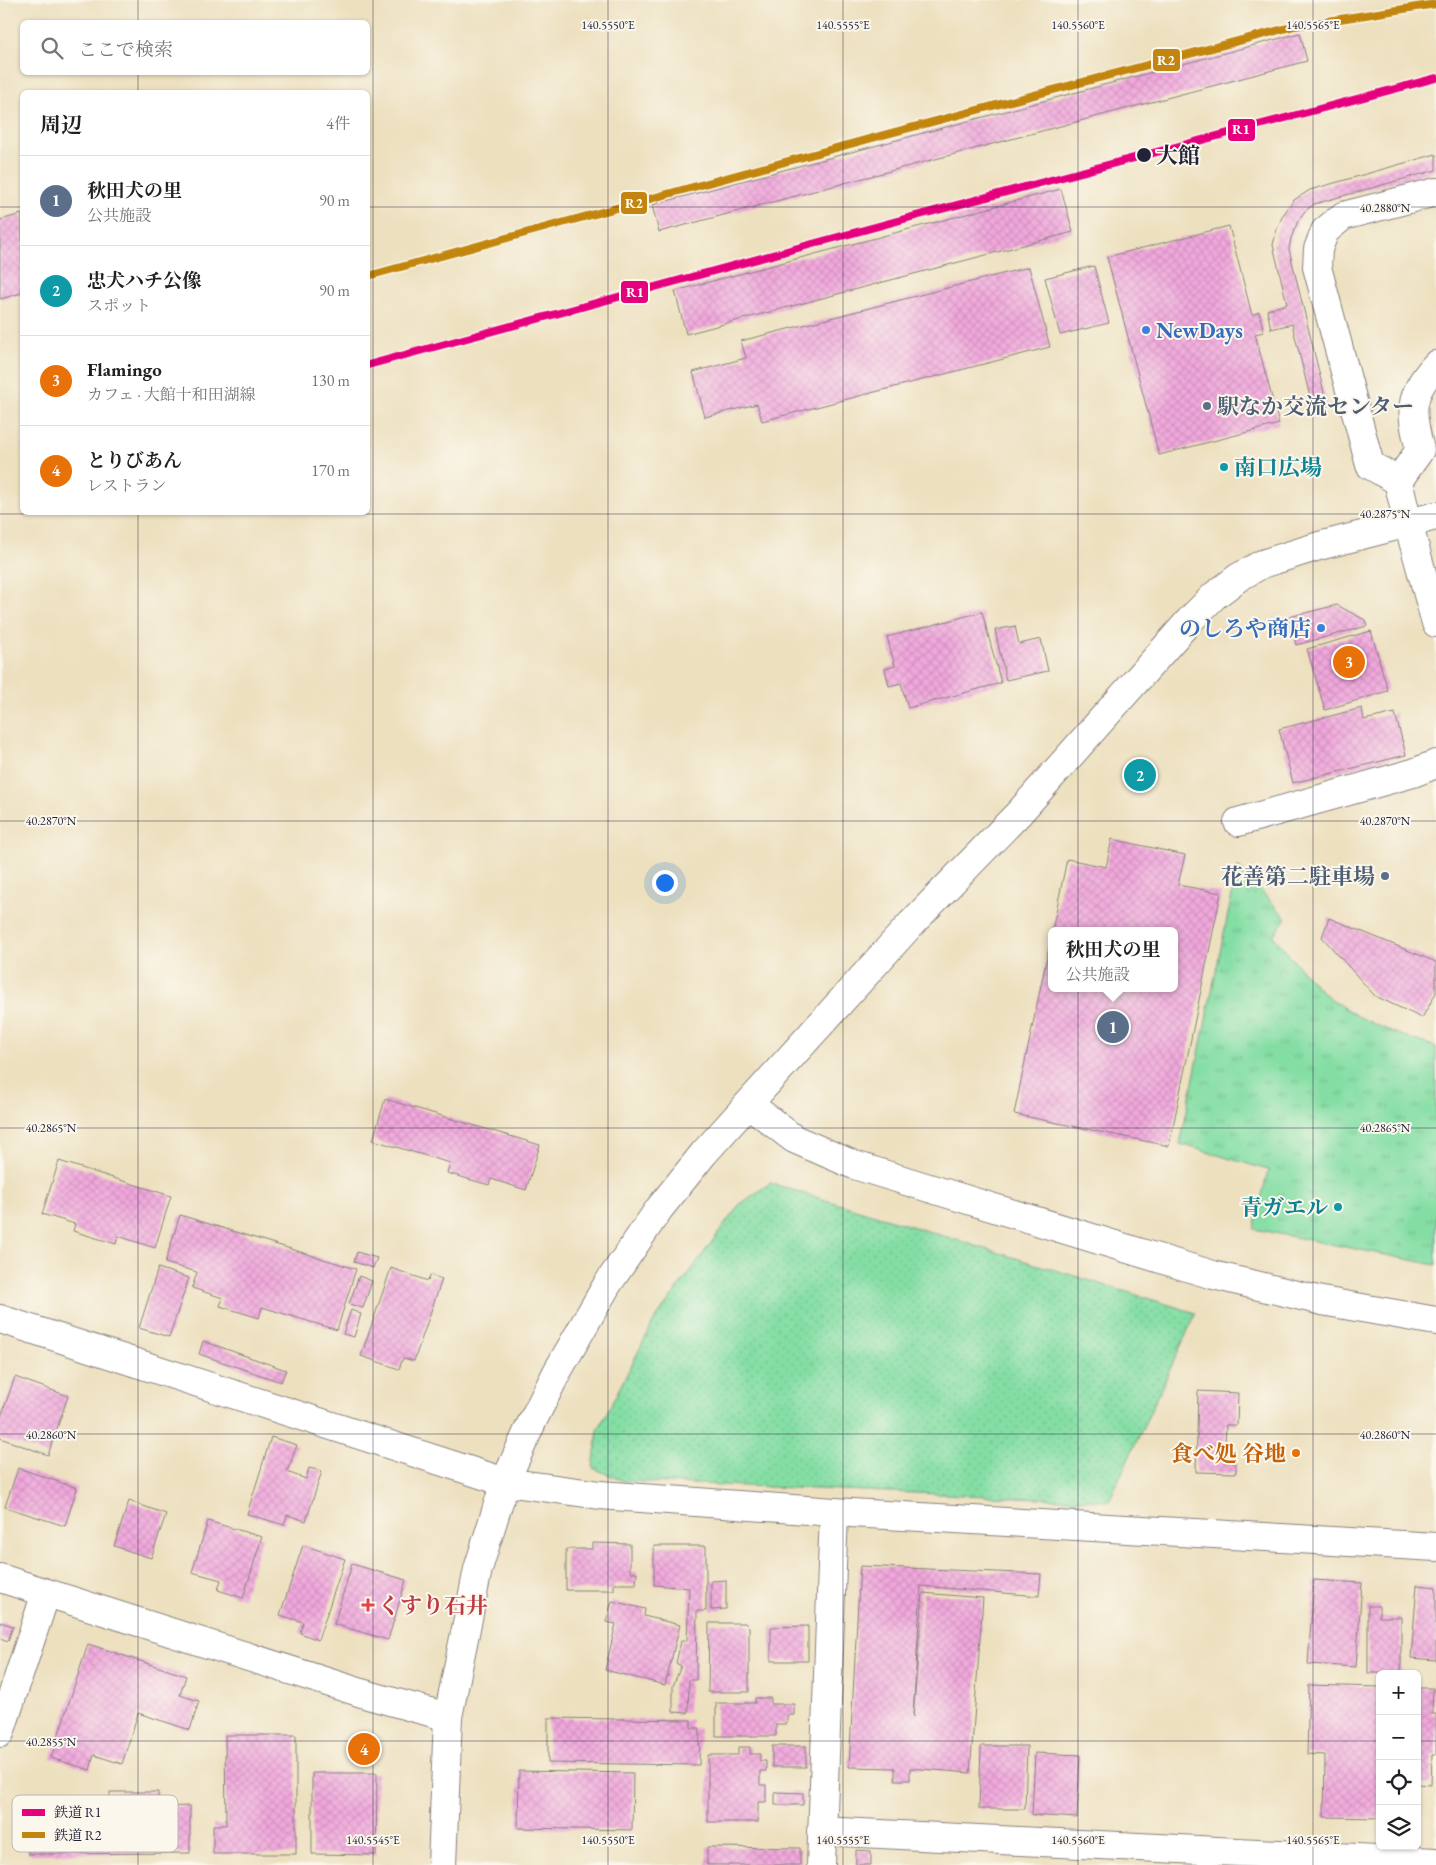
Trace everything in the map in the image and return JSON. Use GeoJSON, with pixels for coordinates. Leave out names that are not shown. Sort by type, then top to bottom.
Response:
{"type":"FeatureCollection","features":[{"type":"Feature","properties":{"kind":"street"},"geometry":{"type":"LineString","coordinates":[[1436,192],[1343,216],[1324,231],[1318,250],[1318,267],[1370,465],[1398,482],[1436,623]]}},
{"type":"Feature","properties":{"kind":"street"},"geometry":{"type":"LineString","coordinates":[[1398,482],[1420,450],[1412,416],[1415,397],[1423,379],[1436,365]]}},
{"type":"Feature","properties":{"kind":"street"},"geometry":{"type":"LineString","coordinates":[[442,1865],[448,1717],[478,1569],[505,1482],[557,1372],[607,1285],[659,1209],[704,1153],[912,924],[1025,806],[1190,620],[1214,596],[1239,577],[1262,564],[1319,546],[1436,516]]}},
{"type":"Feature","properties":{"kind":"street"},"geometry":{"type":"LineString","coordinates":[[1238,822],[1413,773],[1436,764]]}},
{"type":"Feature","properties":{"kind":"street"},"geometry":{"type":"LineString","coordinates":[[749,1104],[794,1139],[872,1171],[1213,1276],[1322,1301],[1436,1321]]}},
{"type":"Feature","properties":{"kind":"street"},"geometry":{"type":"LineString","coordinates":[[0,1319],[505,1482],[600,1494],[834,1512],[1436,1547]]}},
{"type":"Feature","properties":{"kind":"street"},"geometry":{"type":"LineString","coordinates":[[821,1865],[834,1512]]}},
{"type":"Feature","properties":{"kind":"street"},"geometry":{"type":"LineString","coordinates":[[0,1578],[368,1695],[448,1717]]}},
{"type":"Feature","properties":{"kind":"street"},"geometry":{"type":"LineString","coordinates":[[0,1732],[46,1593]]}},
{"type":"Feature","properties":{"kind":"street"},"geometry":{"type":"LineString","coordinates":[[821,1832],[1160,1857],[1436,1862]]}},
{"type":"Feature","properties":{"kind":"green space"},"geometry":{"type":"Polygon","coordinates":[[[1238,866],[1286,918],[1273,936],[1316,986],[1357,1016],[1388,1030],[1436,1047],[1436,1265],[1254,1229],[1268,1170],[1180,1144],[1238,866]]]}},
{"type":"Feature","properties":{"kind":"green space"},"geometry":{"type":"Polygon","coordinates":[[[770,1183],[1196,1313],[1109,1501],[623,1481],[593,1468],[598,1430],[654,1321],[739,1205],[770,1183]]]}},
{"type":"Feature","properties":{"kind":"building"},"geometry":{"type":"Polygon","coordinates":[[[1300,33],[1307,61],[659,232],[652,205],[1300,33]]]}},
{"type":"Feature","properties":{"kind":"building"},"geometry":{"type":"Polygon","coordinates":[[[1436,154],[1436,170],[1314,204],[1304,212],[1298,221],[1289,249],[1328,409],[1314,413],[1292,324],[1271,329],[1267,310],[1287,304],[1273,245],[1283,215],[1294,200],[1310,190],[1436,154]]]}},
{"type":"Feature","properties":{"kind":"building"},"geometry":{"type":"Polygon","coordinates":[[[1061,189],[1073,232],[686,334],[675,291],[1061,189]]]}},
{"type":"Feature","properties":{"kind":"building"},"geometry":{"type":"Polygon","coordinates":[[[20,215],[20,294],[0,299],[0,220],[20,215]]]}},
{"type":"Feature","properties":{"kind":"building"},"geometry":{"type":"Polygon","coordinates":[[[1229,226],[1252,315],[1259,312],[1264,332],[1255,334],[1279,424],[1159,455],[1107,257],[1229,226]]]}},
{"type":"Feature","properties":{"kind":"building"},"geometry":{"type":"Polygon","coordinates":[[[1094,266],[1109,323],[1060,335],[1045,278],[1094,266]]]}},
{"type":"Feature","properties":{"kind":"building"},"geometry":{"type":"Polygon","coordinates":[[[1029,267],[1050,347],[762,421],[757,404],[705,417],[693,372],[746,358],[741,341],[1029,267]]]}},
{"type":"Feature","properties":{"kind":"building"},"geometry":{"type":"Polygon","coordinates":[[[1337,605],[1365,620],[1367,626],[1296,645],[1289,617],[1337,605]]]}},
{"type":"Feature","properties":{"kind":"building"},"geometry":{"type":"Polygon","coordinates":[[[982,612],[1001,683],[908,708],[901,683],[889,686],[885,669],[895,666],[887,637],[982,612]]]}},
{"type":"Feature","properties":{"kind":"building"},"geometry":{"type":"Polygon","coordinates":[[[1015,626],[1019,644],[1041,639],[1048,671],[1006,680],[995,630],[1015,626]]]}},
{"type":"Feature","properties":{"kind":"building"},"geometry":{"type":"Polygon","coordinates":[[[1371,631],[1388,691],[1325,710],[1307,649],[1371,631]]]}},
{"type":"Feature","properties":{"kind":"building"},"geometry":{"type":"Polygon","coordinates":[[[1362,708],[1364,720],[1395,713],[1406,755],[1293,783],[1279,729],[1362,708]]]}},
{"type":"Feature","properties":{"kind":"building"},"geometry":{"type":"Polygon","coordinates":[[[1112,839],[1185,855],[1178,885],[1221,893],[1169,1146],[1014,1114],[1048,952],[1048,992],[1178,992],[1178,927],[1053,927],[1067,859],[1106,867],[1112,839]]]}},
{"type":"Feature","properties":{"kind":"building"},"geometry":{"type":"Polygon","coordinates":[[[1329,918],[1436,962],[1436,993],[1422,1018],[1375,996],[1322,937],[1329,918]]]}},
{"type":"Feature","properties":{"kind":"building"},"geometry":{"type":"Polygon","coordinates":[[[385,1099],[540,1145],[526,1190],[491,1179],[489,1185],[447,1173],[450,1163],[373,1140],[385,1099]]]}},
{"type":"Feature","properties":{"kind":"building"},"geometry":{"type":"Polygon","coordinates":[[[59,1161],[171,1196],[155,1248],[118,1236],[116,1244],[73,1231],[75,1224],[42,1214],[59,1161]]]}},
{"type":"Feature","properties":{"kind":"building"},"geometry":{"type":"Polygon","coordinates":[[[180,1215],[356,1269],[337,1330],[262,1307],[259,1318],[220,1306],[223,1298],[192,1288],[197,1272],[165,1263],[180,1215]]]}},
{"type":"Feature","properties":{"kind":"building"},"geometry":{"type":"Polygon","coordinates":[[[357,1252],[377,1258],[373,1268],[354,1262],[357,1252]]]}},
{"type":"Feature","properties":{"kind":"building"},"geometry":{"type":"Polygon","coordinates":[[[158,1268],[189,1278],[169,1337],[139,1328],[158,1268]]]}},
{"type":"Feature","properties":{"kind":"building"},"geometry":{"type":"Polygon","coordinates":[[[391,1268],[428,1281],[430,1275],[442,1279],[414,1361],[403,1358],[399,1369],[361,1356],[391,1268]]]}},
{"type":"Feature","properties":{"kind":"building"},"geometry":{"type":"Polygon","coordinates":[[[359,1276],[372,1281],[363,1308],[349,1304],[359,1276]]]}},
{"type":"Feature","properties":{"kind":"building"},"geometry":{"type":"Polygon","coordinates":[[[351,1310],[361,1314],[354,1337],[343,1334],[351,1310]]]}},
{"type":"Feature","properties":{"kind":"building"},"geometry":{"type":"Polygon","coordinates":[[[203,1341],[286,1370],[281,1382],[199,1354],[203,1341]]]}},
{"type":"Feature","properties":{"kind":"building"},"geometry":{"type":"Polygon","coordinates":[[[15,1377],[68,1396],[48,1455],[0,1438],[0,1419],[15,1377]]]}},
{"type":"Feature","properties":{"kind":"building"},"geometry":{"type":"Polygon","coordinates":[[[1198,1391],[1238,1393],[1237,1425],[1226,1425],[1224,1462],[1236,1462],[1236,1473],[1196,1472],[1198,1391]]]}},
{"type":"Feature","properties":{"kind":"building"},"geometry":{"type":"Polygon","coordinates":[[[271,1437],[297,1445],[287,1472],[306,1479],[309,1468],[322,1471],[306,1521],[287,1515],[284,1525],[247,1514],[271,1437]]]}},
{"type":"Feature","properties":{"kind":"building"},"geometry":{"type":"Polygon","coordinates":[[[18,1468],[77,1488],[65,1526],[5,1507],[18,1468]]]}},
{"type":"Feature","properties":{"kind":"building"},"geometry":{"type":"Polygon","coordinates":[[[129,1501],[166,1514],[151,1558],[114,1546],[129,1501]]]}},
{"type":"Feature","properties":{"kind":"building"},"geometry":{"type":"Polygon","coordinates":[[[208,1521],[262,1537],[243,1598],[218,1590],[221,1580],[192,1572],[208,1521]]]}},
{"type":"Feature","properties":{"kind":"building"},"geometry":{"type":"Polygon","coordinates":[[[592,1543],[630,1544],[630,1572],[637,1572],[636,1584],[614,1584],[614,1590],[566,1590],[566,1549],[592,1549],[592,1543]]]}},
{"type":"Feature","properties":{"kind":"building"},"geometry":{"type":"Polygon","coordinates":[[[303,1545],[345,1559],[318,1640],[300,1633],[303,1622],[280,1615],[303,1545]]]}},
{"type":"Feature","properties":{"kind":"building"},"geometry":{"type":"Polygon","coordinates":[[[654,1546],[706,1546],[706,1611],[697,1611],[696,1680],[689,1680],[688,1713],[673,1712],[673,1686],[681,1666],[676,1663],[681,1641],[687,1641],[689,1588],[654,1585],[654,1546]]]}},
{"type":"Feature","properties":{"kind":"building"},"geometry":{"type":"Polygon","coordinates":[[[352,1564],[406,1580],[388,1640],[334,1624],[352,1564]]]}},
{"type":"Feature","properties":{"kind":"building"},"geometry":{"type":"Polygon","coordinates":[[[860,1566],[1041,1574],[1039,1596],[921,1586],[913,1717],[923,1593],[983,1598],[970,1773],[910,1768],[910,1780],[895,1780],[895,1768],[849,1767],[860,1566]]]}},
{"type":"Feature","properties":{"kind":"building"},"geometry":{"type":"Polygon","coordinates":[[[726,1580],[726,1609],[711,1610],[711,1581],[726,1580]]]}},
{"type":"Feature","properties":{"kind":"building"},"geometry":{"type":"Polygon","coordinates":[[[1314,1580],[1362,1583],[1356,1667],[1308,1664],[1314,1580]]]}},
{"type":"Feature","properties":{"kind":"building"},"geometry":{"type":"Polygon","coordinates":[[[1417,1585],[1436,1587],[1436,1660],[1411,1658],[1417,1585]]]}},
{"type":"Feature","properties":{"kind":"building"},"geometry":{"type":"Polygon","coordinates":[[[612,1601],[645,1609],[644,1616],[680,1625],[665,1685],[605,1670],[616,1624],[606,1622],[612,1601]]]}},
{"type":"Feature","properties":{"kind":"building"},"geometry":{"type":"Polygon","coordinates":[[[1368,1606],[1379,1606],[1379,1617],[1401,1617],[1401,1670],[1376,1670],[1376,1673],[1368,1673],[1368,1606]]]}},
{"type":"Feature","properties":{"kind":"building"},"geometry":{"type":"Polygon","coordinates":[[[0,1622],[13,1626],[8,1641],[0,1638],[0,1622]]]}},
{"type":"Feature","properties":{"kind":"building"},"geometry":{"type":"Polygon","coordinates":[[[709,1623],[745,1623],[749,1627],[749,1692],[708,1692],[709,1623]]]}},
{"type":"Feature","properties":{"kind":"building"},"geometry":{"type":"Polygon","coordinates":[[[808,1626],[808,1661],[771,1661],[771,1627],[808,1626]]]}},
{"type":"Feature","properties":{"kind":"building"},"geometry":{"type":"Polygon","coordinates":[[[88,1644],[186,1676],[180,1695],[199,1701],[190,1730],[138,1713],[122,1764],[94,1755],[90,1770],[51,1758],[88,1644]]]}},
{"type":"Feature","properties":{"kind":"building"},"geometry":{"type":"Polygon","coordinates":[[[1309,1685],[1376,1687],[1376,1818],[1324,1817],[1325,1755],[1307,1754],[1309,1685]]]}},
{"type":"Feature","properties":{"kind":"building"},"geometry":{"type":"Polygon","coordinates":[[[1421,1688],[1433,1688],[1432,1714],[1436,1714],[1436,1755],[1432,1755],[1431,1785],[1421,1784],[1421,1688]]]}},
{"type":"Feature","properties":{"kind":"building"},"geometry":{"type":"Polygon","coordinates":[[[755,1698],[771,1698],[771,1704],[794,1704],[794,1715],[787,1715],[787,1724],[776,1724],[776,1736],[716,1736],[716,1703],[755,1703],[755,1698]]]}},
{"type":"Feature","properties":{"kind":"building"},"geometry":{"type":"Polygon","coordinates":[[[548,1718],[691,1720],[691,1728],[700,1728],[699,1765],[548,1763],[548,1718]]]}},
{"type":"Feature","properties":{"kind":"building"},"geometry":{"type":"Polygon","coordinates":[[[225,1735],[296,1735],[296,1854],[213,1854],[213,1825],[226,1825],[225,1735]]]}},
{"type":"Feature","properties":{"kind":"building"},"geometry":{"type":"Polygon","coordinates":[[[772,1746],[806,1746],[806,1767],[772,1767],[772,1746]]]}},
{"type":"Feature","properties":{"kind":"building"},"geometry":{"type":"Polygon","coordinates":[[[981,1746],[1027,1746],[1025,1809],[979,1809],[981,1746]]]}},
{"type":"Feature","properties":{"kind":"building"},"geometry":{"type":"Polygon","coordinates":[[[738,1747],[750,1747],[750,1754],[760,1754],[760,1761],[766,1761],[766,1771],[760,1771],[760,1785],[766,1785],[766,1802],[758,1802],[758,1822],[708,1822],[708,1755],[738,1755],[738,1747]]]}},
{"type":"Feature","properties":{"kind":"building"},"geometry":{"type":"Polygon","coordinates":[[[1035,1753],[1080,1755],[1077,1818],[1032,1815],[1035,1753]]]}},
{"type":"Feature","properties":{"kind":"building"},"geometry":{"type":"Polygon","coordinates":[[[519,1771],[633,1773],[632,1830],[518,1828],[519,1771]]]}},
{"type":"Feature","properties":{"kind":"building"},"geometry":{"type":"Polygon","coordinates":[[[312,1773],[377,1773],[376,1855],[312,1854],[312,1773]]]}},
{"type":"Feature","properties":{"kind":"building"},"geometry":{"type":"Polygon","coordinates":[[[110,1792],[158,1792],[158,1795],[110,1795],[110,1792]]]}},
{"type":"Feature","properties":{"kind":"building"},"geometry":{"type":"Polygon","coordinates":[[[775,1792],[803,1793],[803,1805],[775,1805],[775,1792]]]}},
{"type":"Feature","properties":{"kind":"building"},"geometry":{"type":"Polygon","coordinates":[[[178,1806],[190,1806],[190,1853],[28,1854],[28,1852],[178,1852],[178,1806]]]}},
{"type":"Feature","properties":{"kind":"building"},"geometry":{"type":"Polygon","coordinates":[[[707,1847],[800,1848],[800,1865],[707,1865],[707,1847]]]}},
{"type":"Feature","properties":{"kind":"building"},"geometry":{"type":"Polygon","coordinates":[[[856,1850],[871,1851],[871,1865],[856,1865],[856,1850]]]}},
{"type":"Feature","properties":{"kind":"rail line","name":"R2"},"geometry":{"type":"LineString","coordinates":[[370,275],[887,134],[1295,26],[1436,4]]}},
{"type":"Feature","properties":{"kind":"rail line","name":"R1"},"geometry":{"type":"LineString","coordinates":[[370,364],[908,218],[1436,78]]}},
{"type":"Feature","properties":{"kind":"place","name":"大館"},"geometry":{"type":"Point","coordinates":[1144,155]}},
{"type":"Feature","properties":{"kind":"place","name":"NewDays"},"geometry":{"type":"Point","coordinates":[1146,330]}},
{"type":"Feature","properties":{"kind":"place","name":"駅なか交流センター"},"geometry":{"type":"Point","coordinates":[1207,406]}},
{"type":"Feature","properties":{"kind":"place","name":"南口広場"},"geometry":{"type":"Point","coordinates":[1224,467]}},
{"type":"Feature","properties":{"kind":"place","name":"のしろや商店"},"geometry":{"type":"Point","coordinates":[1321,628]}},
{"type":"Feature","properties":{"kind":"place","name":"Flamingo"},"geometry":{"type":"Point","coordinates":[1349,662]}},
{"type":"Feature","properties":{"kind":"place","name":"忠犬ハチ公像"},"geometry":{"type":"Point","coordinates":[1140,775]}},
{"type":"Feature","properties":{"kind":"place","name":"花善第二駐車場"},"geometry":{"type":"Point","coordinates":[1385,876]}},
{"type":"Feature","properties":{"kind":"place","name":"秋田犬の里"},"geometry":{"type":"Point","coordinates":[1113,1027]}},
{"type":"Feature","properties":{"kind":"place","name":"青ガエル"},"geometry":{"type":"Point","coordinates":[1338,1207]}},
{"type":"Feature","properties":{"kind":"place","name":"食べ処 谷地"},"geometry":{"type":"Point","coordinates":[1296,1453]}},
{"type":"Feature","properties":{"kind":"place","name":"くすり石井"},"geometry":{"type":"Point","coordinates":[368,1605]}},
{"type":"Feature","properties":{"kind":"place","name":"とりびあん"},"geometry":{"type":"Point","coordinates":[364,1749]}}]}
